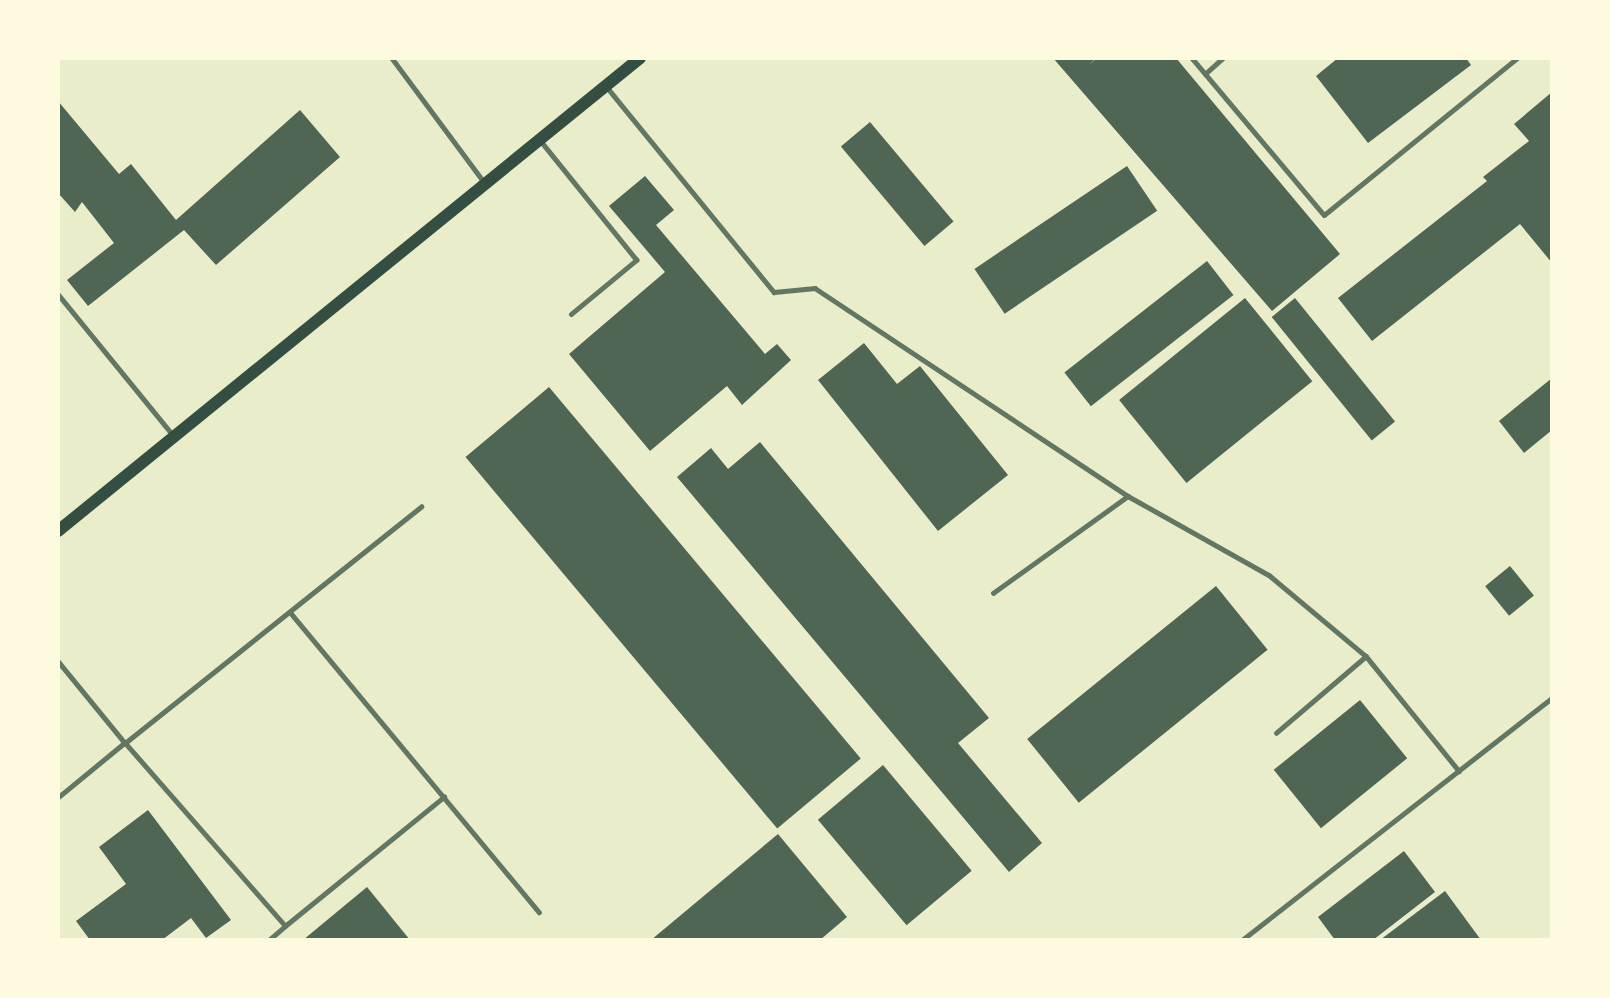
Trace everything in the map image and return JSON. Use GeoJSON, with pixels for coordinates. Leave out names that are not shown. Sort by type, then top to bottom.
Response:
{"type":"FeatureCollection","features":[{"type":"Feature","properties":{"kind":"main road"},"geometry":{"type":"LineString","coordinates":[[58,531],[640,58]]}},
{"type":"Feature","properties":{"kind":"lane"},"geometry":{"type":"LineString","coordinates":[[392,58],[486,184]]}},
{"type":"Feature","properties":{"kind":"lane"},"geometry":{"type":"LineString","coordinates":[[1192,58],[1324,215],[1517,58]]}},
{"type":"Feature","properties":{"kind":"lane"},"geometry":{"type":"LineString","coordinates":[[1205,74],[1223,58]]}},
{"type":"Feature","properties":{"kind":"lane"},"geometry":{"type":"LineString","coordinates":[[606,86],[774,292],[815,288],[1128,496],[1269,575],[1366,656],[1459,771]]}},
{"type":"Feature","properties":{"kind":"lane"},"geometry":{"type":"LineString","coordinates":[[540,140],[637,260],[572,314]]}},
{"type":"Feature","properties":{"kind":"lane"},"geometry":{"type":"LineString","coordinates":[[58,294],[174,437]]}},
{"type":"Feature","properties":{"kind":"lane"},"geometry":{"type":"LineString","coordinates":[[993,593],[1128,496]]}},
{"type":"Feature","properties":{"kind":"lane"},"geometry":{"type":"LineString","coordinates":[[58,798],[421,507]]}},
{"type":"Feature","properties":{"kind":"lane"},"geometry":{"type":"LineString","coordinates":[[290,612],[539,912]]}},
{"type":"Feature","properties":{"kind":"lane"},"geometry":{"type":"LineString","coordinates":[[1276,733],[1366,656]]}},
{"type":"Feature","properties":{"kind":"lane"},"geometry":{"type":"LineString","coordinates":[[58,661],[125,743],[285,926]]}},
{"type":"Feature","properties":{"kind":"lane"},"geometry":{"type":"LineString","coordinates":[[1242,939],[1551,698]]}},
{"type":"Feature","properties":{"kind":"lane"},"geometry":{"type":"LineString","coordinates":[[269,939],[444,797]]}},
{"type":"Feature","properties":{"kind":"building"},"geometry":{"type":"Polygon","coordinates":[[[1053,58],[1096,58],[1089,65],[1097,58],[1176,58],[1340,254],[1272,311],[1053,58]]]}},
{"type":"Feature","properties":{"kind":"building"},"geometry":{"type":"Polygon","coordinates":[[[1338,58],[1466,58],[1471,65],[1368,143],[1316,76],[1338,58]]]}},
{"type":"Feature","properties":{"kind":"building"},"geometry":{"type":"Polygon","coordinates":[[[1552,92],[1552,263],[1520,224],[1372,341],[1338,298],[1487,181],[1483,177],[1529,141],[1514,124],[1552,92]]]}},
{"type":"Feature","properties":{"kind":"building"},"geometry":{"type":"Polygon","coordinates":[[[58,101],[119,174],[131,164],[176,220],[300,110],[340,157],[216,265],[184,230],[88,306],[67,280],[114,243],[82,202],[75,212],[58,193],[58,101]]]}},
{"type":"Feature","properties":{"kind":"building"},"geometry":{"type":"Polygon","coordinates":[[[870,122],[954,222],[924,246],[841,146],[870,122]]]}},
{"type":"Feature","properties":{"kind":"building"},"geometry":{"type":"Polygon","coordinates":[[[1127,166],[1157,211],[1005,314],[974,269],[1127,166]]]}},
{"type":"Feature","properties":{"kind":"building"},"geometry":{"type":"Polygon","coordinates":[[[645,176],[674,210],[656,225],[765,354],[777,344],[791,360],[742,405],[727,386],[650,451],[569,354],[665,272],[609,206],[645,176]]]}},
{"type":"Feature","properties":{"kind":"building"},"geometry":{"type":"Polygon","coordinates":[[[1207,261],[1233,295],[1091,406],[1064,372],[1207,261]]]}},
{"type":"Feature","properties":{"kind":"building"},"geometry":{"type":"Polygon","coordinates":[[[1245,298],[1312,381],[1186,483],[1119,400],[1245,298]]]}},
{"type":"Feature","properties":{"kind":"building"},"geometry":{"type":"Polygon","coordinates":[[[1295,298],[1395,422],[1372,440],[1272,317],[1295,298]]]}},
{"type":"Feature","properties":{"kind":"building"},"geometry":{"type":"Polygon","coordinates":[[[864,343],[897,384],[920,366],[1008,475],[938,531],[818,380],[864,343]]]}},
{"type":"Feature","properties":{"kind":"building"},"geometry":{"type":"Polygon","coordinates":[[[1552,378],[1552,430],[1524,453],[1499,421],[1552,378]]]}},
{"type":"Feature","properties":{"kind":"building"},"geometry":{"type":"Polygon","coordinates":[[[549,387],[861,759],[777,829],[466,457],[549,387]]]}},
{"type":"Feature","properties":{"kind":"building"},"geometry":{"type":"Polygon","coordinates":[[[760,442],[989,718],[958,743],[1042,843],[1009,872],[677,477],[711,448],[728,469],[760,442]]]}},
{"type":"Feature","properties":{"kind":"building"},"geometry":{"type":"Polygon","coordinates":[[[1510,566],[1534,596],[1509,616],[1485,586],[1510,566]]]}},
{"type":"Feature","properties":{"kind":"building"},"geometry":{"type":"Polygon","coordinates":[[[1216,586],[1268,650],[1079,803],[1027,739],[1216,586]]]}},
{"type":"Feature","properties":{"kind":"building"},"geometry":{"type":"Polygon","coordinates":[[[1360,700],[1407,758],[1321,828],[1274,770],[1360,700]]]}},
{"type":"Feature","properties":{"kind":"building"},"geometry":{"type":"Polygon","coordinates":[[[883,765],[972,871],[907,925],[818,820],[883,765]]]}},
{"type":"Feature","properties":{"kind":"building"},"geometry":{"type":"Polygon","coordinates":[[[148,810],[231,920],[206,938],[191,918],[162,940],[90,940],[76,921],[126,884],[99,847],[148,810]]]}},
{"type":"Feature","properties":{"kind":"building"},"geometry":{"type":"Polygon","coordinates":[[[778,834],[847,917],[820,940],[651,940],[778,834]]]}},
{"type":"Feature","properties":{"kind":"building"},"geometry":{"type":"Polygon","coordinates":[[[1404,851],[1435,892],[1373,940],[1335,940],[1318,917],[1404,851]]]}},
{"type":"Feature","properties":{"kind":"building"},"geometry":{"type":"Polygon","coordinates":[[[367,887],[410,940],[303,940],[367,887]]]}},
{"type":"Feature","properties":{"kind":"building"},"geometry":{"type":"Polygon","coordinates":[[[1445,891],[1481,940],[1380,940],[1445,891]]]}}]}
